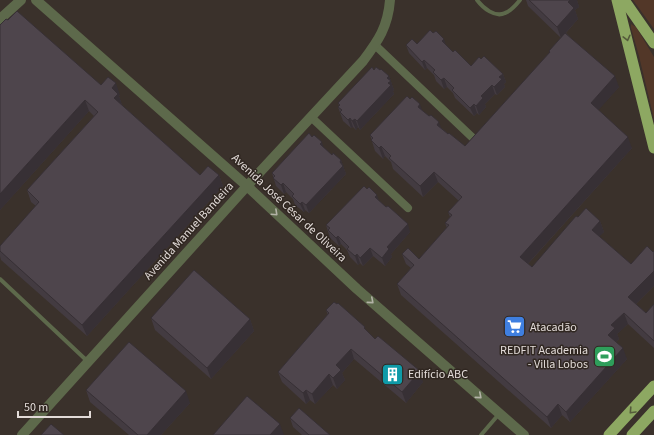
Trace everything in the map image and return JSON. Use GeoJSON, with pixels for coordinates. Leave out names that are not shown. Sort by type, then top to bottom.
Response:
{"type":"FeatureCollection","features":[{"type":"Feature","properties":{"kind":"highway"},"geometry":{"type":"LineString","coordinates":[[617,0],[654,148]]}},
{"type":"Feature","properties":{"kind":"highway"},"geometry":{"type":"LineString","coordinates":[[624,0],[654,42]]}},
{"type":"Feature","properties":{"kind":"highway"},"geometry":{"type":"LineString","coordinates":[[609,435],[654,386]]}},
{"type":"Feature","properties":{"kind":"highway"},"geometry":{"type":"LineString","coordinates":[[632,435],[654,411]]}},
{"type":"Feature","properties":{"kind":"street"},"geometry":{"type":"LineString","coordinates":[[0,19],[21,0]]}},
{"type":"Feature","properties":{"kind":"street","name":"Avenida José César de Oliveira"},"geometry":{"type":"LineString","coordinates":[[36,0],[247,186],[357,288],[524,435]]}},
{"type":"Feature","properties":{"kind":"street","name":"Avenida Manuel Bandeira"},"geometry":{"type":"LineString","coordinates":[[22,435],[247,186],[362,62],[375,45],[384,28],[389,15],[390,0]]}},
{"type":"Feature","properties":{"kind":"street"},"geometry":{"type":"LineString","coordinates":[[627,0],[654,42]]}},
{"type":"Feature","properties":{"kind":"street"},"geometry":{"type":"LineString","coordinates":[[375,45],[475,140]]}},
{"type":"Feature","properties":{"kind":"street"},"geometry":{"type":"LineString","coordinates":[[311,117],[408,208]]}},
{"type":"Feature","properties":{"kind":"lane"},"geometry":{"type":"LineString","coordinates":[[477,0],[487,10],[495,14],[504,14],[520,0]]}},
{"type":"Feature","properties":{"kind":"lane"},"geometry":{"type":"LineString","coordinates":[[0,279],[89,361]]}},
{"type":"Feature","properties":{"kind":"lane"},"geometry":{"type":"LineString","coordinates":[[481,435],[500,414]]}},
{"type":"Feature","properties":{"kind":"shaded area"},"geometry":{"type":"Polygon","coordinates":[[[633,0],[654,0],[654,29],[633,0]]]}},
{"type":"Feature","properties":{"kind":"shaded area"},"geometry":{"type":"Polygon","coordinates":[[[631,24],[636,27],[654,57],[654,119],[631,28],[631,24]]]}},
{"type":"Feature","properties":{"kind":"building"},"geometry":{"type":"Polygon","coordinates":[[[529,0],[570,0],[568,2],[574,8],[557,27],[529,0]]]}},
{"type":"Feature","properties":{"kind":"building"},"geometry":{"type":"Polygon","coordinates":[[[17,11],[101,85],[108,77],[116,83],[112,88],[118,94],[114,98],[200,175],[208,166],[219,175],[82,325],[0,251],[0,246],[39,202],[27,190],[98,112],[85,100],[0,194],[0,25],[6,19],[8,20],[17,11]]]}},
{"type":"Feature","properties":{"kind":"building"},"geometry":{"type":"Polygon","coordinates":[[[430,30],[433,33],[436,31],[444,39],[442,41],[453,52],[455,50],[471,66],[479,57],[481,59],[484,56],[503,74],[499,77],[502,79],[494,87],[492,85],[481,96],[483,98],[476,106],[474,104],[470,108],[452,90],[454,88],[444,78],[441,80],[433,72],[435,70],[424,60],[422,62],[406,45],[412,39],[417,44],[430,30]]]}},
{"type":"Feature","properties":{"kind":"building"},"geometry":{"type":"Polygon","coordinates":[[[565,33],[615,76],[591,103],[628,137],[520,257],[532,267],[576,216],[578,217],[586,208],[600,221],[592,230],[631,264],[647,246],[653,252],[654,251],[654,271],[628,297],[646,313],[654,304],[654,341],[624,313],[611,325],[615,328],[608,335],[623,348],[566,412],[558,404],[547,417],[397,284],[414,265],[402,254],[408,248],[419,259],[449,225],[445,223],[452,215],[448,212],[462,197],[434,172],[420,186],[389,158],[391,156],[381,146],[379,148],[371,140],[373,138],[370,135],[407,96],[410,99],[412,97],[420,104],[418,107],[439,122],[437,125],[465,146],[550,52],[549,51],[565,33]]]}},
{"type":"Feature","properties":{"kind":"building"},"geometry":{"type":"Polygon","coordinates":[[[372,67],[374,70],[376,67],[380,70],[381,69],[389,76],[387,78],[391,81],[388,83],[391,85],[357,121],[355,119],[352,121],[350,118],[348,120],[340,112],[342,110],[338,107],[340,105],[338,103],[372,67]]]}},
{"type":"Feature","properties":{"kind":"building"},"geometry":{"type":"Polygon","coordinates":[[[309,133],[312,137],[314,135],[322,142],[320,144],[332,155],[333,153],[341,160],[340,162],[343,166],[306,205],[302,202],[300,204],[292,196],[294,194],[283,183],[281,185],[273,178],[275,176],[272,173],[309,133]]]}},
{"type":"Feature","properties":{"kind":"building"},"geometry":{"type":"Polygon","coordinates":[[[364,186],[367,189],[369,187],[377,195],[375,197],[386,207],[388,206],[408,224],[387,247],[389,249],[382,258],[370,248],[360,258],[357,254],[355,256],[347,249],[349,247],[338,236],[336,238],[328,230],[330,228],[326,225],[364,186]]]}},
{"type":"Feature","properties":{"kind":"building"},"geometry":{"type":"Polygon","coordinates":[[[194,270],[250,319],[207,368],[151,318],[194,270]]]}},
{"type":"Feature","properties":{"kind":"building"},"geometry":{"type":"Polygon","coordinates":[[[334,302],[337,304],[338,303],[365,327],[364,328],[375,339],[378,336],[420,371],[402,392],[351,349],[336,365],[341,370],[333,378],[329,374],[312,394],[306,390],[303,393],[278,372],[329,313],[326,310],[334,302]]]}},
{"type":"Feature","properties":{"kind":"building"},"geometry":{"type":"Polygon","coordinates":[[[129,342],[186,391],[147,435],[138,435],[86,390],[129,342]]]}},
{"type":"Feature","properties":{"kind":"building"},"geometry":{"type":"Polygon","coordinates":[[[247,396],[280,424],[270,435],[213,435],[247,396]]]}},
{"type":"Feature","properties":{"kind":"building"},"geometry":{"type":"Polygon","coordinates":[[[299,408],[330,435],[309,435],[290,418],[299,408]]]}},
{"type":"Feature","properties":{"kind":"building"},"geometry":{"type":"Polygon","coordinates":[[[51,424],[64,435],[41,435],[51,424]]]}},
{"type":"Feature","properties":{"kind":"place","name":"Atacadão"},"geometry":{"type":"Point","coordinates":[514,327]}},
{"type":"Feature","properties":{"kind":"place","name":"REDFIT Academia - Villa Lobos"},"geometry":{"type":"Point","coordinates":[604,357]}},
{"type":"Feature","properties":{"kind":"place","name":"Edifício ABC"},"geometry":{"type":"Point","coordinates":[392,374]}}]}
